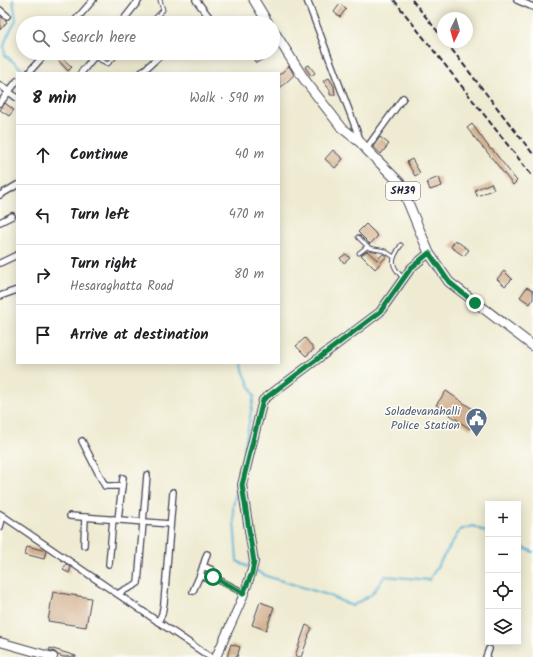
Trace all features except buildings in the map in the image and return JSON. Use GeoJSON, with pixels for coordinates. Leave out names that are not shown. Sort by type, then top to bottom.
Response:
{"type":"FeatureCollection","features":[{"type":"Feature","properties":{"kind":"main road"},"geometry":{"type":"LineString","coordinates":[[254,0],[264,16]]}},
{"type":"Feature","properties":{"kind":"main road","name":"SH39"},"geometry":{"type":"LineString","coordinates":[[280,41],[304,79],[342,128],[364,146],[400,183],[429,253],[449,282],[533,346]]}},
{"type":"Feature","properties":{"kind":"street"},"geometry":{"type":"LineString","coordinates":[[79,16],[93,0]]}},
{"type":"Feature","properties":{"kind":"street"},"geometry":{"type":"LineString","coordinates":[[126,16],[139,0]]}},
{"type":"Feature","properties":{"kind":"street"},"geometry":{"type":"LineString","coordinates":[[196,0],[208,16]]}},
{"type":"Feature","properties":{"kind":"street"},"geometry":{"type":"LineString","coordinates":[[307,0],[364,146],[403,98]]}},
{"type":"Feature","properties":{"kind":"street"},"geometry":{"type":"LineString","coordinates":[[516,0],[525,2],[533,7]]}},
{"type":"Feature","properties":{"kind":"street"},"geometry":{"type":"LineString","coordinates":[[0,10],[7,16]]}},
{"type":"Feature","properties":{"kind":"street"},"geometry":{"type":"LineString","coordinates":[[30,71],[40,60]]}},
{"type":"Feature","properties":{"kind":"street"},"geometry":{"type":"LineString","coordinates":[[82,72],[91,60]]}},
{"type":"Feature","properties":{"kind":"street"},"geometry":{"type":"LineString","coordinates":[[142,72],[155,60]]}},
{"type":"Feature","properties":{"kind":"street"},"geometry":{"type":"LineString","coordinates":[[0,103],[16,82]]}},
{"type":"Feature","properties":{"kind":"street"},"geometry":{"type":"LineString","coordinates":[[0,84],[16,97]]}},
{"type":"Feature","properties":{"kind":"street"},"geometry":{"type":"LineString","coordinates":[[0,195],[16,186]]}},
{"type":"Feature","properties":{"kind":"street"},"geometry":{"type":"LineString","coordinates":[[0,222],[12,216]]}},
{"type":"Feature","properties":{"kind":"street"},"geometry":{"type":"LineString","coordinates":[[216,657],[253,569],[254,562],[242,485],[263,400],[380,312],[411,268],[429,253]]}},
{"type":"Feature","properties":{"kind":"street"},"geometry":{"type":"LineString","coordinates":[[0,263],[16,256]]}},
{"type":"Feature","properties":{"kind":"street"},"geometry":{"type":"LineString","coordinates":[[0,296],[16,290]]}},
{"type":"Feature","properties":{"kind":"street"},"geometry":{"type":"LineString","coordinates":[[82,441],[104,486],[122,486]]}},
{"type":"Feature","properties":{"kind":"street"},"geometry":{"type":"LineString","coordinates":[[118,594],[123,590],[134,587],[138,583],[147,475]]}},
{"type":"Feature","properties":{"kind":"street"},"geometry":{"type":"LineString","coordinates":[[109,564],[122,478]]}},
{"type":"Feature","properties":{"kind":"street"},"geometry":{"type":"LineString","coordinates":[[158,622],[162,614],[164,603],[173,492]]}},
{"type":"Feature","properties":{"kind":"street"},"geometry":{"type":"LineString","coordinates":[[0,527],[2,515],[210,657]]}},
{"type":"Feature","properties":{"kind":"street"},"geometry":{"type":"LineString","coordinates":[[70,516],[170,524]]}},
{"type":"Feature","properties":{"kind":"street"},"geometry":{"type":"LineString","coordinates":[[84,545],[85,517]]}},
{"type":"Feature","properties":{"kind":"street"},"geometry":{"type":"LineString","coordinates":[[192,591],[200,575],[207,554]]}},
{"type":"Feature","properties":{"kind":"street"},"geometry":{"type":"LineString","coordinates":[[203,566],[212,570],[213,577]]}},
{"type":"Feature","properties":{"kind":"street"},"geometry":{"type":"LineString","coordinates":[[200,575],[208,578],[213,577],[243,594]]}},
{"type":"Feature","properties":{"kind":"street"},"geometry":{"type":"LineString","coordinates":[[1,643],[36,655],[53,657]]}},
{"type":"Feature","properties":{"kind":"street"},"geometry":{"type":"LineString","coordinates":[[486,657],[489,649]]}},
{"type":"Feature","properties":{"kind":"lane"},"geometry":{"type":"LineString","coordinates":[[157,16],[163,10],[160,0]]}},
{"type":"Feature","properties":{"kind":"lane"},"geometry":{"type":"LineString","coordinates":[[102,60],[108,64],[112,60]]}},
{"type":"Feature","properties":{"kind":"lane"},"geometry":{"type":"LineString","coordinates":[[358,237],[369,248],[385,251],[394,257]]}},
{"type":"Feature","properties":{"kind":"lane"},"geometry":{"type":"LineString","coordinates":[[401,245],[394,257],[393,263],[394,269],[404,278]]}},
{"type":"Feature","properties":{"kind":"lane"},"geometry":{"type":"LineString","coordinates":[[359,253],[368,246]]}},
{"type":"Feature","properties":{"kind":"waterway"},"geometry":{"type":"LineString","coordinates":[[13,0],[16,20],[4,46],[5,55],[23,70]]}},
{"type":"Feature","properties":{"kind":"waterway"},"geometry":{"type":"LineString","coordinates":[[242,364],[243,370],[254,396],[233,507],[237,561],[250,568]]}},
{"type":"Feature","properties":{"kind":"waterway"},"geometry":{"type":"LineString","coordinates":[[254,570],[269,577],[328,595],[352,606],[372,594],[385,576],[429,580],[460,530],[473,526],[485,532]]}},
{"type":"Feature","properties":{"kind":"waterway"},"geometry":{"type":"LineString","coordinates":[[521,546],[533,552]]}},
{"type":"Feature","properties":{"kind":"railway"},"geometry":{"type":"LineString","coordinates":[[394,0],[533,177]]}},
{"type":"Feature","properties":{"kind":"railway"},"geometry":{"type":"LineString","coordinates":[[412,0],[437,31]]}},
{"type":"Feature","properties":{"kind":"railway"},"geometry":{"type":"LineString","coordinates":[[451,48],[533,154]]}},
{"type":"Feature","properties":{"kind":"place","name":"Soladevanahalli Police Station"},"geometry":{"type":"Point","coordinates":[476,438]}},
{"type":"Feature","properties":{"kind":"route"},"geometry":{"type":"LineString","coordinates":[[213,577],[243,594],[252,573],[254,562],[242,485],[263,400],[380,312],[411,268],[429,253],[449,282],[475,303]]}}]}
